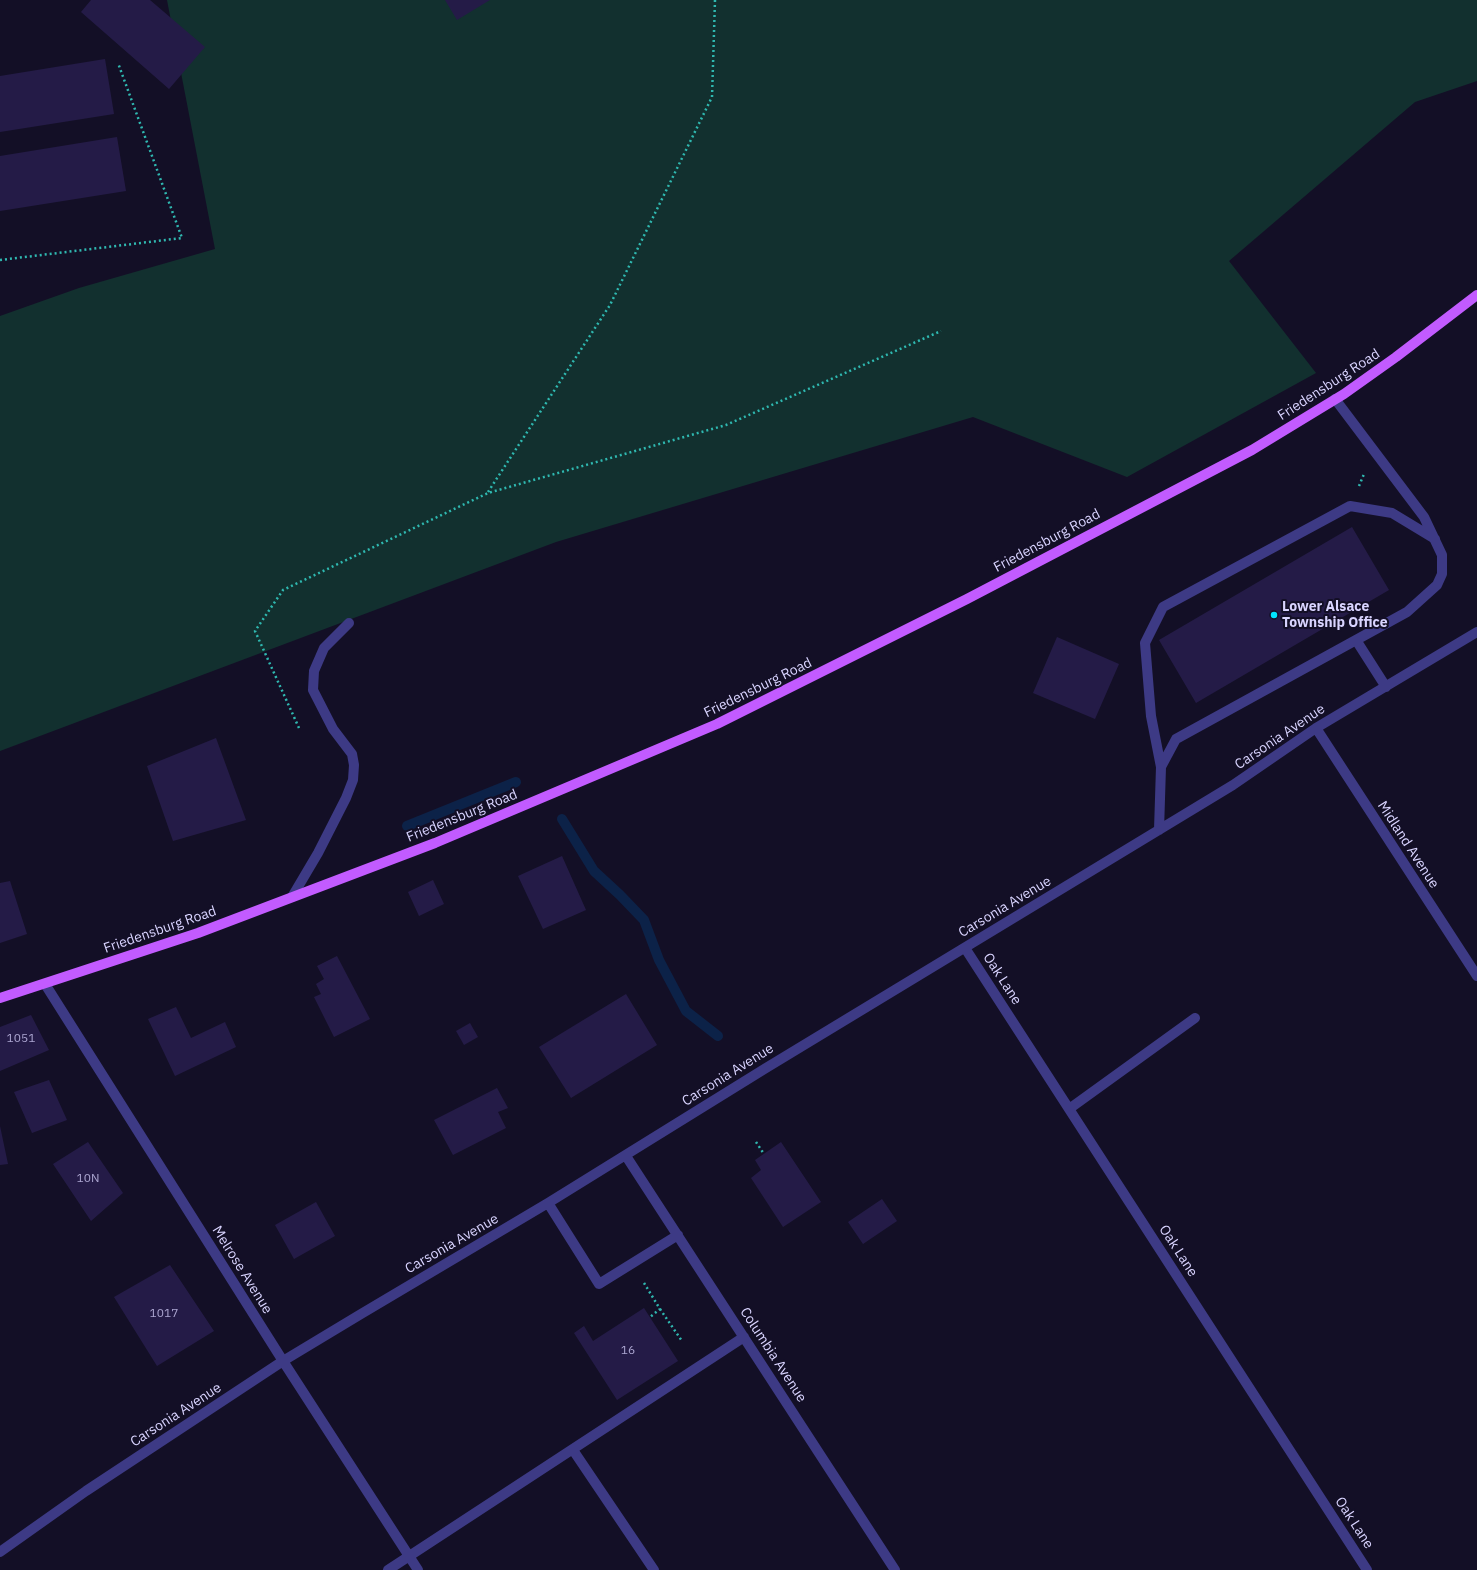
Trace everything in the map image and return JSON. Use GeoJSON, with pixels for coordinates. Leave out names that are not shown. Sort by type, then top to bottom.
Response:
{"type":"FeatureCollection","features":[{"type":"Feature","properties":{"kind":"main road","name":"Friedensburg Road"},"geometry":{"type":"LineString","coordinates":[[0,998],[198,933],[435,843],[717,724],[966,599],[1245,454],[1335,399],[1396,357],[1477,295]]}},
{"type":"Feature","properties":{"kind":"street"},"geometry":{"type":"LineString","coordinates":[[1161,767],[1176,739],[1407,612],[1437,585],[1442,574],[1442,555],[1424,517],[1335,399]]}},
{"type":"Feature","properties":{"kind":"street"},"geometry":{"type":"LineString","coordinates":[[1159,830],[1161,767],[1151,716],[1145,643],[1163,607],[1350,506],[1392,513],[1435,539]]}},
{"type":"Feature","properties":{"kind":"street"},"geometry":{"type":"LineString","coordinates":[[292,897],[329,832],[353,780],[354,765],[352,754],[333,729],[313,690],[314,671],[324,648],[349,623]]}},
{"type":"Feature","properties":{"kind":"street","name":"Carsonia Avenue"},"geometry":{"type":"LineString","coordinates":[[0,1552],[86,1491],[283,1361],[626,1156],[766,1068],[1233,785],[1316,728],[1477,632]]}},
{"type":"Feature","properties":{"kind":"street"},"geometry":{"type":"LineString","coordinates":[[1356,640],[1386,686]]}},
{"type":"Feature","properties":{"kind":"street","name":"Midland Avenue"},"geometry":{"type":"LineString","coordinates":[[1316,728],[1477,976]]}},
{"type":"Feature","properties":{"kind":"street","name":"Oak Lane"},"geometry":{"type":"LineString","coordinates":[[965,948],[1367,1570]]}},
{"type":"Feature","properties":{"kind":"street","name":"Melrose Avenue"},"geometry":{"type":"LineString","coordinates":[[45,984],[283,1361],[418,1570]]}},
{"type":"Feature","properties":{"kind":"street"},"geometry":{"type":"LineString","coordinates":[[1069,1109],[1196,1018]]}},
{"type":"Feature","properties":{"kind":"street","name":"Columbia Avenue"},"geometry":{"type":"LineString","coordinates":[[626,1156],[895,1570]]}},
{"type":"Feature","properties":{"kind":"street"},"geometry":{"type":"LineString","coordinates":[[548,1203],[599,1284],[678,1235]]}},
{"type":"Feature","properties":{"kind":"street"},"geometry":{"type":"LineString","coordinates":[[388,1570],[744,1337]]}},
{"type":"Feature","properties":{"kind":"street"},"geometry":{"type":"LineString","coordinates":[[573,1450],[654,1570]]}},
{"type":"Feature","properties":{"kind":"path"},"geometry":{"type":"LineString","coordinates":[[488,493],[610,305],[712,97],[715,0]]}},
{"type":"Feature","properties":{"kind":"path"},"geometry":{"type":"LineString","coordinates":[[0,260],[182,238],[118,63]]}},
{"type":"Feature","properties":{"kind":"path"},"geometry":{"type":"LineString","coordinates":[[299,728],[255,631],[283,590],[488,493],[726,426],[941,330]]}},
{"type":"Feature","properties":{"kind":"path"},"geometry":{"type":"LineString","coordinates":[[1350,506],[1374,451]]}},
{"type":"Feature","properties":{"kind":"path"},"geometry":{"type":"LineString","coordinates":[[756,1142],[764,1154]]}},
{"type":"Feature","properties":{"kind":"path"},"geometry":{"type":"LineString","coordinates":[[632,1264],[682,1341]]}},
{"type":"Feature","properties":{"kind":"path"},"geometry":{"type":"LineString","coordinates":[[650,1317],[660,1309]]}},
{"type":"Feature","properties":{"kind":"green space"},"geometry":{"type":"Polygon","coordinates":[[[167,0],[1477,0],[1477,81],[1415,102],[1229,261],[1316,373],[1127,477],[973,417],[556,542],[0,751],[0,316],[79,288],[215,249],[167,0]]]}},
{"type":"Feature","properties":{"kind":"building"},"geometry":{"type":"Polygon","coordinates":[[[91,0],[150,0],[205,47],[169,89],[81,12],[91,0]]]}},
{"type":"Feature","properties":{"kind":"building"},"geometry":{"type":"Polygon","coordinates":[[[445,0],[490,0],[457,20],[445,0]]]}},
{"type":"Feature","properties":{"kind":"building"},"geometry":{"type":"Polygon","coordinates":[[[105,59],[114,114],[0,132],[0,76],[105,59]]]}},
{"type":"Feature","properties":{"kind":"building"},"geometry":{"type":"Polygon","coordinates":[[[117,137],[126,191],[0,211],[0,156],[117,137]]]}},
{"type":"Feature","properties":{"kind":"building","name":"Lower Alsace Township Office"},"geometry":{"type":"Polygon","coordinates":[[[1352,527],[1389,590],[1196,703],[1159,640],[1352,527]]]}},
{"type":"Feature","properties":{"kind":"building"},"geometry":{"type":"Polygon","coordinates":[[[1057,637],[1119,664],[1095,719],[1033,693],[1057,637]]]}},
{"type":"Feature","properties":{"kind":"building"},"geometry":{"type":"Polygon","coordinates":[[[216,738],[246,820],[173,841],[147,766],[216,738]]]}},
{"type":"Feature","properties":{"kind":"building"},"geometry":{"type":"Polygon","coordinates":[[[562,856],[586,910],[543,929],[518,876],[562,856]]]}},
{"type":"Feature","properties":{"kind":"building"},"geometry":{"type":"Polygon","coordinates":[[[433,880],[444,904],[419,916],[408,892],[433,880]]]}},
{"type":"Feature","properties":{"kind":"building"},"geometry":{"type":"Polygon","coordinates":[[[10,881],[27,934],[0,943],[0,883],[10,881]]]}},
{"type":"Feature","properties":{"kind":"building"},"geometry":{"type":"Polygon","coordinates":[[[337,956],[370,1019],[334,1037],[314,997],[321,994],[316,984],[324,979],[317,966],[337,956]]]}},
{"type":"Feature","properties":{"kind":"building"},"geometry":{"type":"Polygon","coordinates":[[[626,994],[657,1045],[571,1098],[539,1047],[626,994]]]}},
{"type":"Feature","properties":{"kind":"building"},"geometry":{"type":"Polygon","coordinates":[[[176,1007],[191,1038],[225,1022],[236,1047],[175,1076],[148,1019],[176,1007]]]}},
{"type":"Feature","properties":{"kind":"building"},"geometry":{"type":"Polygon","coordinates":[[[31,1015],[49,1050],[0,1071],[0,1027],[31,1015]]]}},
{"type":"Feature","properties":{"kind":"building"},"geometry":{"type":"Polygon","coordinates":[[[470,1023],[478,1037],[464,1045],[456,1031],[470,1023]]]}},
{"type":"Feature","properties":{"kind":"building"},"geometry":{"type":"Polygon","coordinates":[[[49,1080],[67,1120],[32,1133],[14,1092],[49,1080]]]}},
{"type":"Feature","properties":{"kind":"building"},"geometry":{"type":"Polygon","coordinates":[[[497,1088],[508,1108],[498,1112],[506,1128],[453,1155],[434,1120],[497,1088]]]}},
{"type":"Feature","properties":{"kind":"building"},"geometry":{"type":"Polygon","coordinates":[[[0,1126],[8,1164],[0,1165],[0,1126]]]}},
{"type":"Feature","properties":{"kind":"building"},"geometry":{"type":"Polygon","coordinates":[[[88,1142],[123,1193],[91,1221],[53,1164],[88,1142]]]}},
{"type":"Feature","properties":{"kind":"building"},"geometry":{"type":"Polygon","coordinates":[[[781,1142],[821,1202],[783,1227],[751,1178],[761,1170],[755,1160],[781,1142]]]}},
{"type":"Feature","properties":{"kind":"building"},"geometry":{"type":"Polygon","coordinates":[[[882,1199],[897,1221],[863,1244],[848,1222],[882,1199]]]}},
{"type":"Feature","properties":{"kind":"building"},"geometry":{"type":"Polygon","coordinates":[[[316,1202],[335,1236],[294,1259],[275,1225],[316,1202]]]}},
{"type":"Feature","properties":{"kind":"building"},"geometry":{"type":"Polygon","coordinates":[[[170,1265],[214,1331],[157,1366],[114,1297],[170,1265]]]}},
{"type":"Feature","properties":{"kind":"building"},"geometry":{"type":"Polygon","coordinates":[[[644,1308],[678,1361],[617,1400],[574,1333],[584,1326],[593,1341],[644,1308]]]}},
{"type":"Feature","properties":{"kind":"waterway"},"geometry":{"type":"LineString","coordinates":[[407,826],[516,782]]}},
{"type":"Feature","properties":{"kind":"waterway"},"geometry":{"type":"LineString","coordinates":[[562,819],[594,871],[644,920],[659,960],[686,1011],[718,1036]]}},
{"type":"Feature","properties":{"kind":"place","name":"Lower Alsace Township Office"},"geometry":{"type":"Point","coordinates":[1274,615]}}]}
